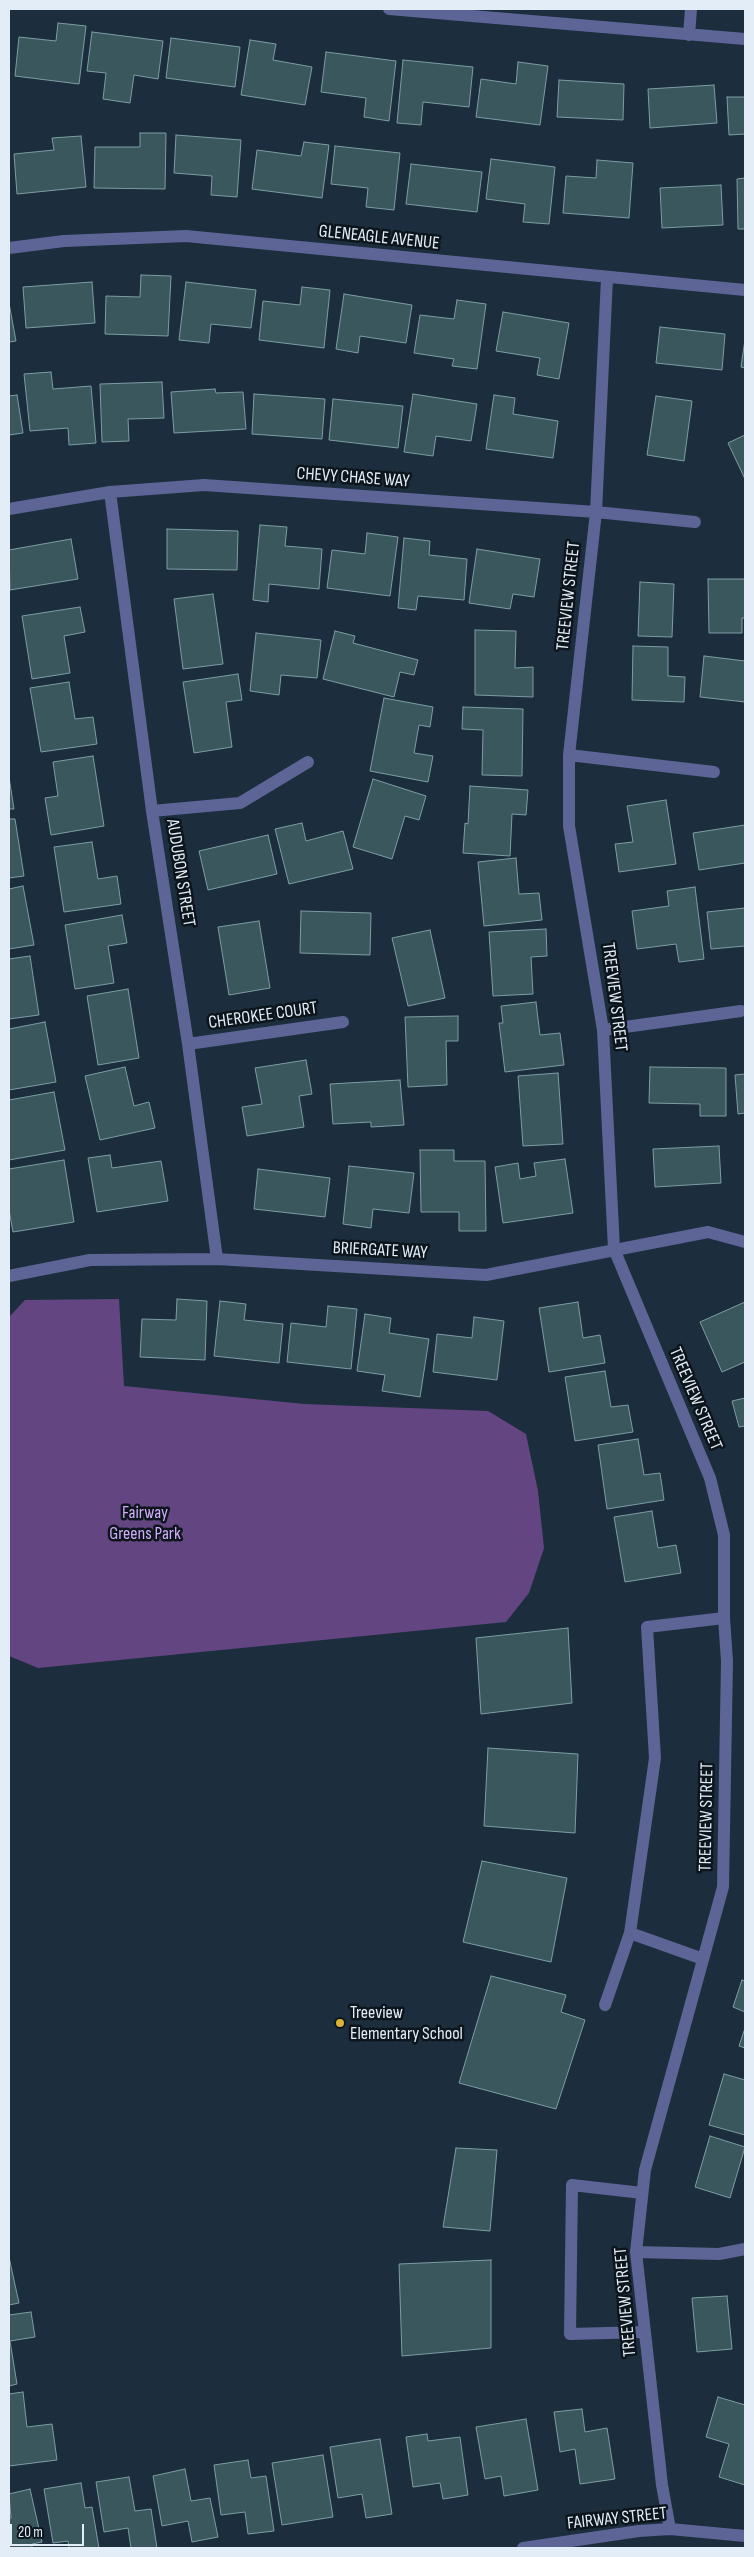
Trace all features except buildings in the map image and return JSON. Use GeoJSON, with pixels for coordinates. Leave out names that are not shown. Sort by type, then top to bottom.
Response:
{"type":"FeatureCollection","features":[{"type":"Feature","properties":{"kind":"street"},"geometry":{"type":"LineString","coordinates":[[389,9],[745,39]]}},
{"type":"Feature","properties":{"kind":"street"},"geometry":{"type":"LineString","coordinates":[[689,35],[692,9]]}},
{"type":"Feature","properties":{"kind":"street","name":"GLENEAGLE AVENUE"},"geometry":{"type":"LineString","coordinates":[[9,248],[64,241],[186,236],[745,290]]}},
{"type":"Feature","properties":{"kind":"street","name":"TREEVIEW STREET"},"geometry":{"type":"LineString","coordinates":[[607,278],[596,512],[569,755],[569,826],[603,1030],[614,1249],[710,1478],[724,1535],[724,1618],[728,1661],[723,1886],[645,2170],[636,2252],[662,2486],[670,2529]]}},
{"type":"Feature","properties":{"kind":"street","name":"CHEVY CHASE WAY"},"geometry":{"type":"LineString","coordinates":[[9,509],[110,492],[204,485],[596,512],[695,522]]}},
{"type":"Feature","properties":{"kind":"street","name":"AUDUBON STREET"},"geometry":{"type":"LineString","coordinates":[[110,492],[152,811],[188,1044],[217,1259]]}},
{"type":"Feature","properties":{"kind":"street"},"geometry":{"type":"LineString","coordinates":[[569,755],[714,772]]}},
{"type":"Feature","properties":{"kind":"street"},"geometry":{"type":"LineString","coordinates":[[152,811],[240,803],[308,762]]}},
{"type":"Feature","properties":{"kind":"street"},"geometry":{"type":"LineString","coordinates":[[603,1030],[740,1011]]}},
{"type":"Feature","properties":{"kind":"street","name":"CHEROKEE COURT"},"geometry":{"type":"LineString","coordinates":[[188,1044],[343,1022]]}},
{"type":"Feature","properties":{"kind":"street","name":"BRIERGATE WAY"},"geometry":{"type":"LineString","coordinates":[[9,1276],[90,1260],[217,1259],[486,1275],[708,1232],[745,1242]]}},
{"type":"Feature","properties":{"kind":"street"},"geometry":{"type":"LineString","coordinates":[[604,2004],[630,1933],[655,1758],[647,1627],[724,1618]]}},
{"type":"Feature","properties":{"kind":"street"},"geometry":{"type":"LineString","coordinates":[[630,1933],[703,1959]]}},
{"type":"Feature","properties":{"kind":"street"},"geometry":{"type":"LineString","coordinates":[[642,2193],[572,2185],[570,2334],[646,2332]]}},
{"type":"Feature","properties":{"kind":"street"},"geometry":{"type":"LineString","coordinates":[[636,2252],[719,2254],[745,2249]]}},
{"type":"Feature","properties":{"kind":"street","name":"FAIRWAY STREET"},"geometry":{"type":"LineString","coordinates":[[523,2548],[639,2531],[670,2529],[745,2536]]}},
{"type":"Feature","properties":{"kind":"green space","name":"Fairway Greens Park"},"geometry":{"type":"Polygon","coordinates":[[[119,1299],[124,1386],[304,1404],[488,1411],[526,1434],[538,1491],[544,1548],[529,1593],[506,1622],[38,1668],[9,1656],[9,1317],[25,1300],[119,1299]]]}},
{"type":"Feature","properties":{"kind":"place","name":"Treeview Elementary School"},"geometry":{"type":"Point","coordinates":[340,2023]}}]}
